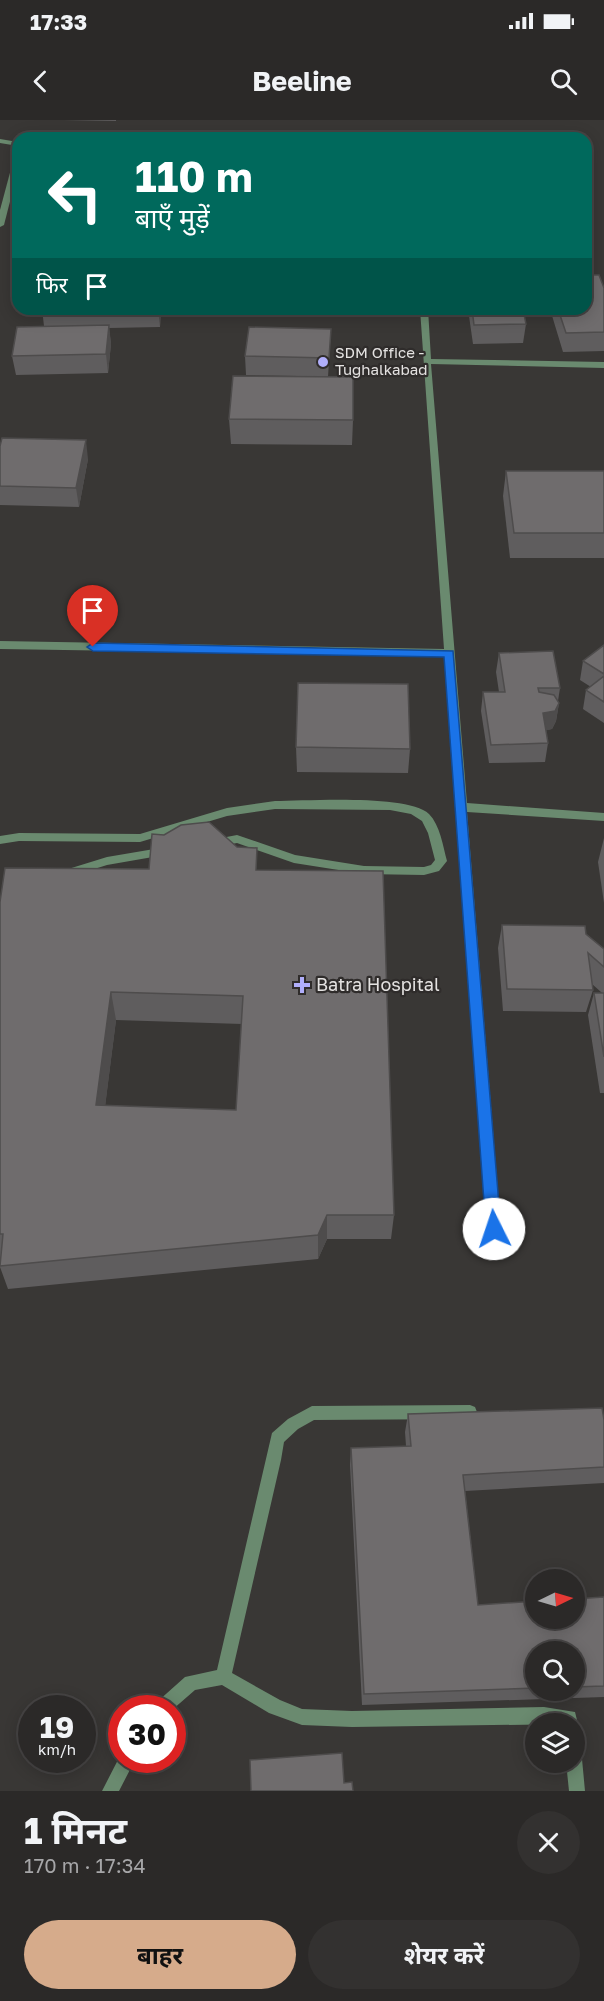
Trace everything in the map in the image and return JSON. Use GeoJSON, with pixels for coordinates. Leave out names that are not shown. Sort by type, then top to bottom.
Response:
{"type":"FeatureCollection","features":[{"type":"Feature","properties":{"kind":"street"},"geometry":{"type":"LineString","coordinates":[[0,225],[12,179]]}},
{"type":"Feature","properties":{"kind":"street"},"geometry":{"type":"LineString","coordinates":[[424,315],[494,1229]]}},
{"type":"Feature","properties":{"kind":"street"},"geometry":{"type":"LineString","coordinates":[[426,361],[604,365]]}},
{"type":"Feature","properties":{"kind":"street"},"geometry":{"type":"LineString","coordinates":[[0,645],[449,653]]}},
{"type":"Feature","properties":{"kind":"street"},"geometry":{"type":"LineString","coordinates":[[0,840],[19,837],[140,838],[227,812],[275,805],[390,806],[414,810],[426,818],[434,832],[441,861],[435,868],[424,871],[364,870],[294,859],[237,839],[201,845]]}},
{"type":"Feature","properties":{"kind":"street"},"geometry":{"type":"LineString","coordinates":[[461,807],[604,817]]}},
{"type":"Feature","properties":{"kind":"street"},"geometry":{"type":"LineString","coordinates":[[54,879],[107,861],[178,849]]}},
{"type":"Feature","properties":{"kind":"street"},"geometry":{"type":"LineString","coordinates":[[223,1677],[274,1460],[277,1438],[293,1424],[312,1413],[487,1412]]}},
{"type":"Feature","properties":{"kind":"street"},"geometry":{"type":"LineString","coordinates":[[178,1695],[191,1683],[223,1677],[275,1707],[302,1717],[352,1719],[525,1715]]}},
{"type":"Feature","properties":{"kind":"street"},"geometry":{"type":"LineString","coordinates":[[110,1791],[120,1773]]}},
{"type":"Feature","properties":{"kind":"street"},"geometry":{"type":"LineString","coordinates":[[575,1773],[577,1791]]}},
{"type":"Feature","properties":{"kind":"building"},"geometry":{"type":"Polygon","coordinates":[[[592,275],[599,275],[604,288],[604,332],[566,333],[560,315],[592,315],[592,275]]]}},
{"type":"Feature","properties":{"kind":"building"},"geometry":{"type":"Polygon","coordinates":[[[473,315],[524,315],[526,324],[474,325],[473,315]]]}},
{"type":"Feature","properties":{"kind":"building"},"geometry":{"type":"Polygon","coordinates":[[[109,325],[106,354],[12,356],[17,327],[109,325]]]}},
{"type":"Feature","properties":{"kind":"building"},"geometry":{"type":"Polygon","coordinates":[[[249,327],[331,329],[329,358],[245,356],[249,327]]]}},
{"type":"Feature","properties":{"kind":"building"},"geometry":{"type":"Polygon","coordinates":[[[233,376],[353,377],[353,420],[229,419],[233,376]]]}},
{"type":"Feature","properties":{"kind":"building"},"geometry":{"type":"Polygon","coordinates":[[[2,438],[86,440],[76,488],[0,486],[2,438]]]}},
{"type":"Feature","properties":{"kind":"building"},"geometry":{"type":"Polygon","coordinates":[[[506,471],[604,471],[604,533],[514,533],[506,471]]]}},
{"type":"Feature","properties":{"kind":"building"},"geometry":{"type":"Polygon","coordinates":[[[604,645],[604,674],[583,661],[604,645]]]}},
{"type":"Feature","properties":{"kind":"building"},"geometry":{"type":"Polygon","coordinates":[[[553,651],[560,688],[538,688],[539,692],[554,695],[559,703],[555,711],[543,713],[548,743],[491,745],[483,692],[505,692],[499,653],[553,651]]]}},
{"type":"Feature","properties":{"kind":"building"},"geometry":{"type":"Polygon","coordinates":[[[604,676],[604,702],[586,690],[604,676]]]}},
{"type":"Feature","properties":{"kind":"building"},"geometry":{"type":"Polygon","coordinates":[[[298,683],[408,684],[410,749],[296,747],[298,683]]]}},
{"type":"Feature","properties":{"kind":"building"},"geometry":{"type":"Polygon","coordinates":[[[209,822],[237,847],[257,848],[256,870],[383,871],[394,1215],[327,1215],[318,1235],[0,1266],[3,1234],[0,1234],[0,902],[5,868],[149,869],[152,834],[164,835],[181,825],[209,822]],[[111,992],[96,1105],[236,1110],[243,996],[111,992]]]}},
{"type":"Feature","properties":{"kind":"building"},"geometry":{"type":"Polygon","coordinates":[[[502,925],[585,926],[586,934],[604,949],[604,967],[588,953],[593,990],[507,989],[502,925]]]}},
{"type":"Feature","properties":{"kind":"building"},"geometry":{"type":"Polygon","coordinates":[[[594,993],[604,993],[604,1057],[594,993]]]}},
{"type":"Feature","properties":{"kind":"building"},"geometry":{"type":"Polygon","coordinates":[[[602,1408],[604,1467],[463,1475],[478,1605],[525,1602],[525,1629],[585,1629],[585,1598],[604,1597],[604,1686],[585,1687],[585,1641],[525,1641],[525,1688],[364,1694],[351,1448],[411,1446],[408,1414],[602,1408]]]}},
{"type":"Feature","properties":{"kind":"building"},"geometry":{"type":"Polygon","coordinates":[[[342,1753],[344,1783],[352,1782],[353,1791],[251,1791],[250,1760],[342,1753]]]}},
{"type":"Feature","properties":{"kind":"place","name":"SDM Office - Tughalkabad"},"geometry":{"type":"Point","coordinates":[323,362]}},
{"type":"Feature","properties":{"kind":"place","name":"Batra Hospital"},"geometry":{"type":"Point","coordinates":[302,985]}},
{"type":"Feature","properties":{"kind":"route"},"geometry":{"type":"LineString","coordinates":[[93,647],[449,653],[494,1229]]}}]}
